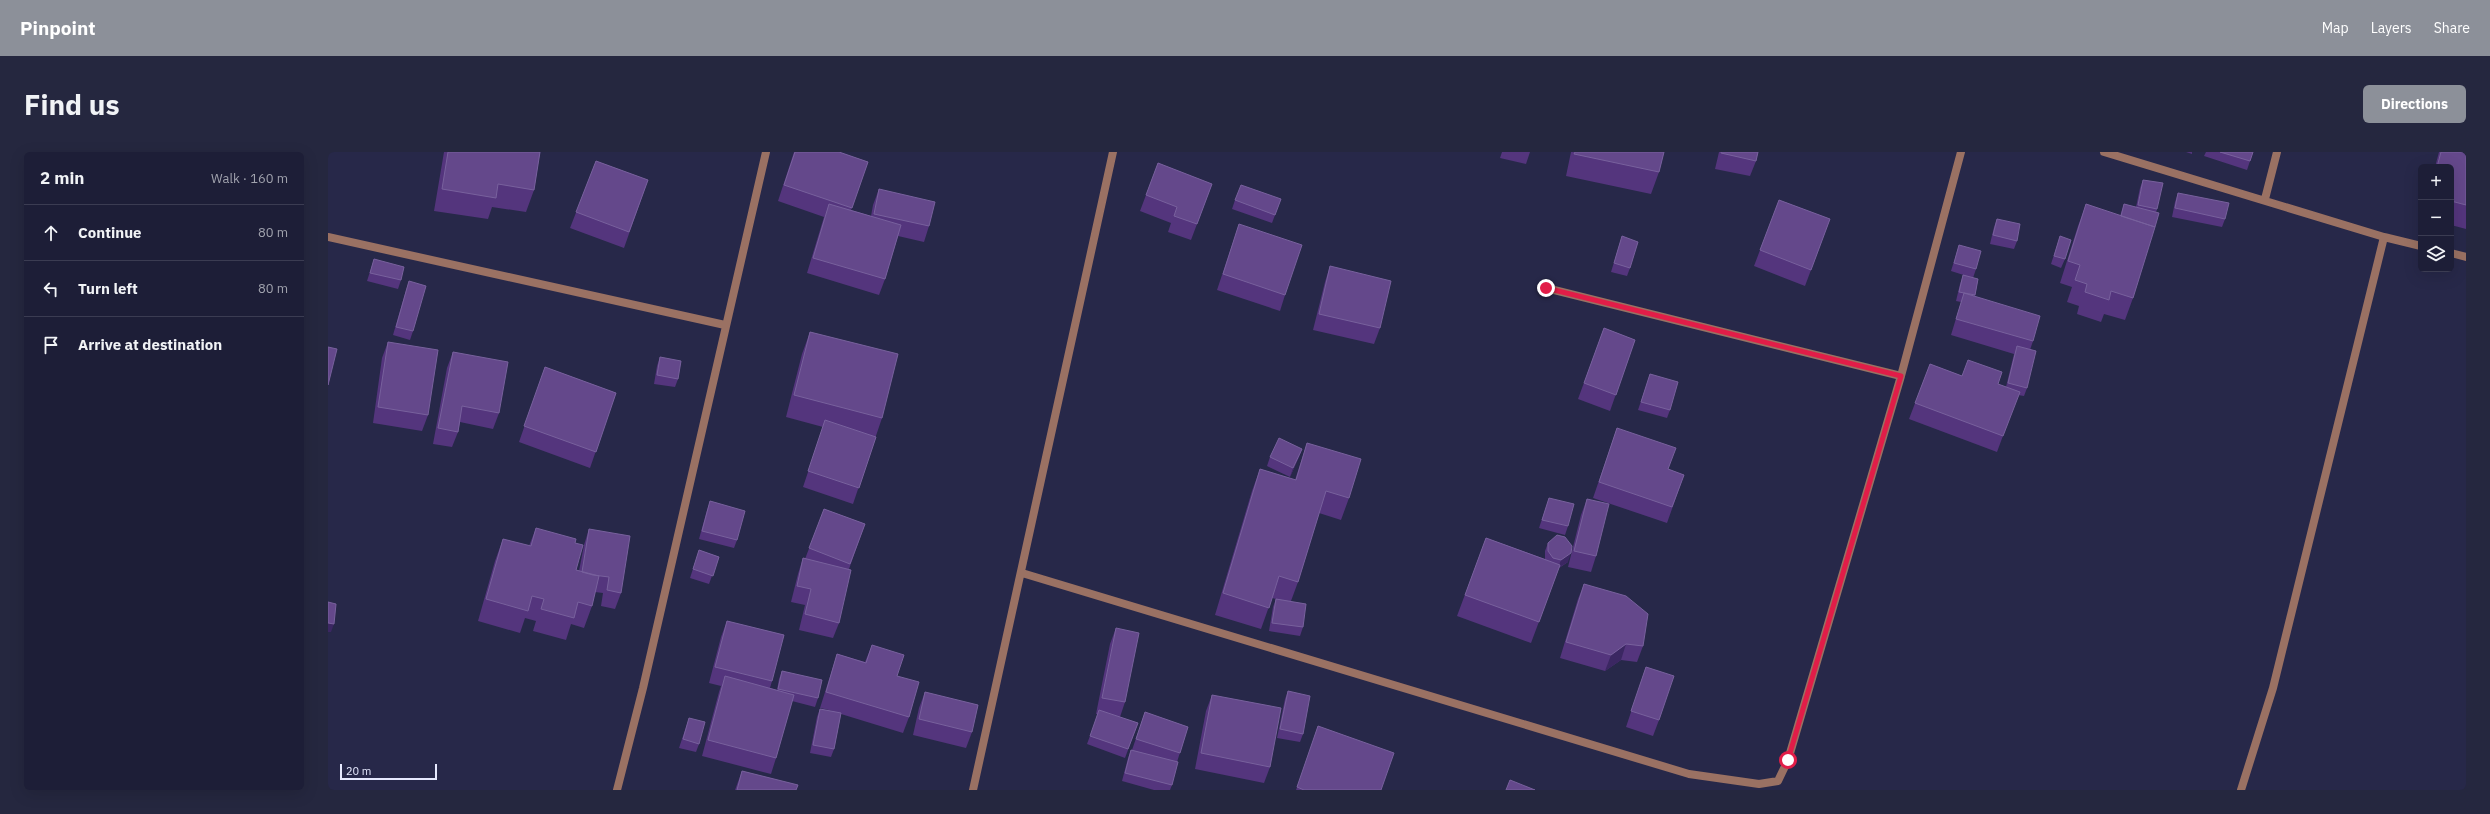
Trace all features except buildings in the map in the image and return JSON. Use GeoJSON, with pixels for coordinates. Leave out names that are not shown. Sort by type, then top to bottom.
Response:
{"type":"FeatureCollection","features":[{"type":"Feature","properties":{"kind":"street"},"geometry":{"type":"LineString","coordinates":[[617,790],[643,688],[725,324],[766,152]]}},
{"type":"Feature","properties":{"kind":"street"},"geometry":{"type":"LineString","coordinates":[[973,790],[1022,573],[1113,152]]}},
{"type":"Feature","properties":{"kind":"street"},"geometry":{"type":"LineString","coordinates":[[1022,573],[1689,774],[1759,784],[1778,781],[1788,760],[1901,376],[1962,152]]}},
{"type":"Feature","properties":{"kind":"street"},"geometry":{"type":"LineString","coordinates":[[2104,152],[2265,199],[2384,237],[2418,245]]}},
{"type":"Feature","properties":{"kind":"street"},"geometry":{"type":"LineString","coordinates":[[2265,199],[2277,152]]}},
{"type":"Feature","properties":{"kind":"street"},"geometry":{"type":"LineString","coordinates":[[328,237],[725,324]]}},
{"type":"Feature","properties":{"kind":"street"},"geometry":{"type":"LineString","coordinates":[[2240,790],[2273,688],[2384,237]]}},
{"type":"Feature","properties":{"kind":"street"},"geometry":{"type":"LineString","coordinates":[[2454,254],[2466,257]]}},
{"type":"Feature","properties":{"kind":"street"},"geometry":{"type":"LineString","coordinates":[[1546,288],[1901,376]]}},
{"type":"Feature","properties":{"kind":"route"},"geometry":{"type":"LineString","coordinates":[[1546,288],[1901,376],[1788,760]]}}]}
